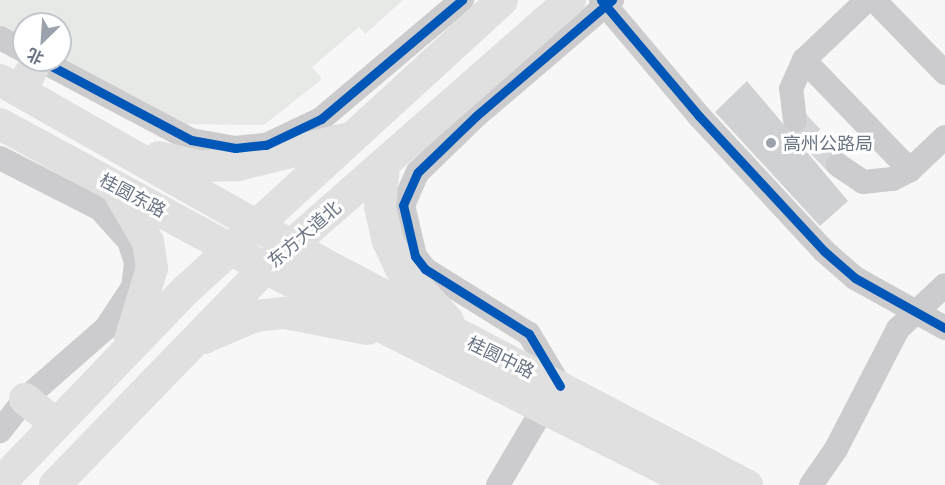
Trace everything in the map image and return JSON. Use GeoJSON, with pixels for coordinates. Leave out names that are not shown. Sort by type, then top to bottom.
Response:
{"type":"FeatureCollection","features":[{"type":"Feature","properties":{"kind":"main road"},"geometry":{"type":"LineString","coordinates":[[0,483],[125,351],[232,247],[502,0]]}},
{"type":"Feature","properties":{"kind":"main road","name":"东方大道北"},"geometry":{"type":"LineString","coordinates":[[55,485],[185,348],[266,268],[570,0]]}},
{"type":"Feature","properties":{"kind":"main road"},"geometry":{"type":"LineString","coordinates":[[10,86],[26,72]]}},
{"type":"Feature","properties":{"kind":"main road"},"geometry":{"type":"LineString","coordinates":[[410,84],[438,118]]}},
{"type":"Feature","properties":{"kind":"main road","name":"桂圆东路"},"geometry":{"type":"LineString","coordinates":[[10,86],[256,225]]}},
{"type":"Feature","properties":{"kind":"main road","name":"桂圆东路"},"geometry":{"type":"LineString","coordinates":[[0,124],[232,247],[266,268]]}},
{"type":"Feature","properties":{"kind":"main road"},"geometry":{"type":"LineString","coordinates":[[120,147],[200,166],[238,165],[352,137]]}},
{"type":"Feature","properties":{"kind":"main road"},"geometry":{"type":"LineString","coordinates":[[384,165],[380,207],[388,241],[401,269],[468,340]]}},
{"type":"Feature","properties":{"kind":"main road"},"geometry":{"type":"LineString","coordinates":[[115,186],[148,242],[152,268],[139,321],[125,351]]}},
{"type":"Feature","properties":{"kind":"main road","name":"桂圆中路"},"geometry":{"type":"LineString","coordinates":[[256,225],[290,246],[468,340],[552,397],[696,485]]}},
{"type":"Feature","properties":{"kind":"main road","name":"桂圆中路"},"geometry":{"type":"LineString","coordinates":[[266,268],[398,332],[552,397],[747,485]]}},
{"type":"Feature","properties":{"kind":"main road"},"geometry":{"type":"LineString","coordinates":[[185,348],[255,316],[285,313],[398,332]]}},
{"type":"Feature","properties":{"kind":"main road"},"geometry":{"type":"LineString","coordinates":[[26,399],[56,424]]}},
{"type":"Feature","properties":{"kind":"street"},"geometry":{"type":"LineString","coordinates":[[62,72],[191,140],[235,148],[266,146],[321,119],[462,0]]}},
{"type":"Feature","properties":{"kind":"street"},"geometry":{"type":"LineString","coordinates":[[795,120],[791,89],[804,60],[867,0]]}},
{"type":"Feature","properties":{"kind":"street"},"geometry":{"type":"LineString","coordinates":[[874,0],[945,72]]}},
{"type":"Feature","properties":{"kind":"street"},"geometry":{"type":"LineString","coordinates":[[498,485],[552,397],[529,334],[425,269],[415,256],[403,205],[418,172],[607,2],[699,116],[824,251],[855,278],[945,328]]}},
{"type":"Feature","properties":{"kind":"street"},"geometry":{"type":"LineString","coordinates":[[804,60],[910,170]]}},
{"type":"Feature","properties":{"kind":"street"},"geometry":{"type":"LineString","coordinates":[[838,165],[863,182],[893,179],[910,170],[945,137]]}},
{"type":"Feature","properties":{"kind":"street"},"geometry":{"type":"LineString","coordinates":[[0,158],[100,209],[129,240],[136,264],[133,287],[106,328],[26,399],[0,431]]}},
{"type":"Feature","properties":{"kind":"street"},"geometry":{"type":"LineString","coordinates":[[812,485],[837,449],[898,329],[945,285]]}},
{"type":"Feature","properties":{"kind":"shaded area"},"geometry":{"type":"Polygon","coordinates":[[[0,0],[403,0],[365,34],[359,27],[312,67],[322,79],[264,125],[187,124],[72,64],[72,12],[12,12],[12,33],[0,27],[0,0]]]}},
{"type":"Feature","properties":{"kind":"building","name":"高州公路局"},"geometry":{"type":"Polygon","coordinates":[[[747,81],[848,201],[820,226],[715,112],[747,81]]]}},
{"type":"Feature","properties":{"kind":"tunnel"},"geometry":{"type":"LineString","coordinates":[[795,120],[838,165]]}},
{"type":"Feature","properties":{"kind":"cycle path"},"geometry":{"type":"LineString","coordinates":[[63,72],[191,140],[235,148],[266,145],[321,119],[462,0]]}},
{"type":"Feature","properties":{"kind":"cycle path"},"geometry":{"type":"LineString","coordinates":[[601,0],[699,116],[824,251],[855,278],[945,328]]}},
{"type":"Feature","properties":{"kind":"cycle path"},"geometry":{"type":"LineString","coordinates":[[560,386],[529,334],[425,269],[415,256],[403,205],[418,172],[476,116],[612,0]]}},
{"type":"Feature","properties":{"kind":"place","name":"高州公路局"},"geometry":{"type":"Point","coordinates":[771,143]}}]}
